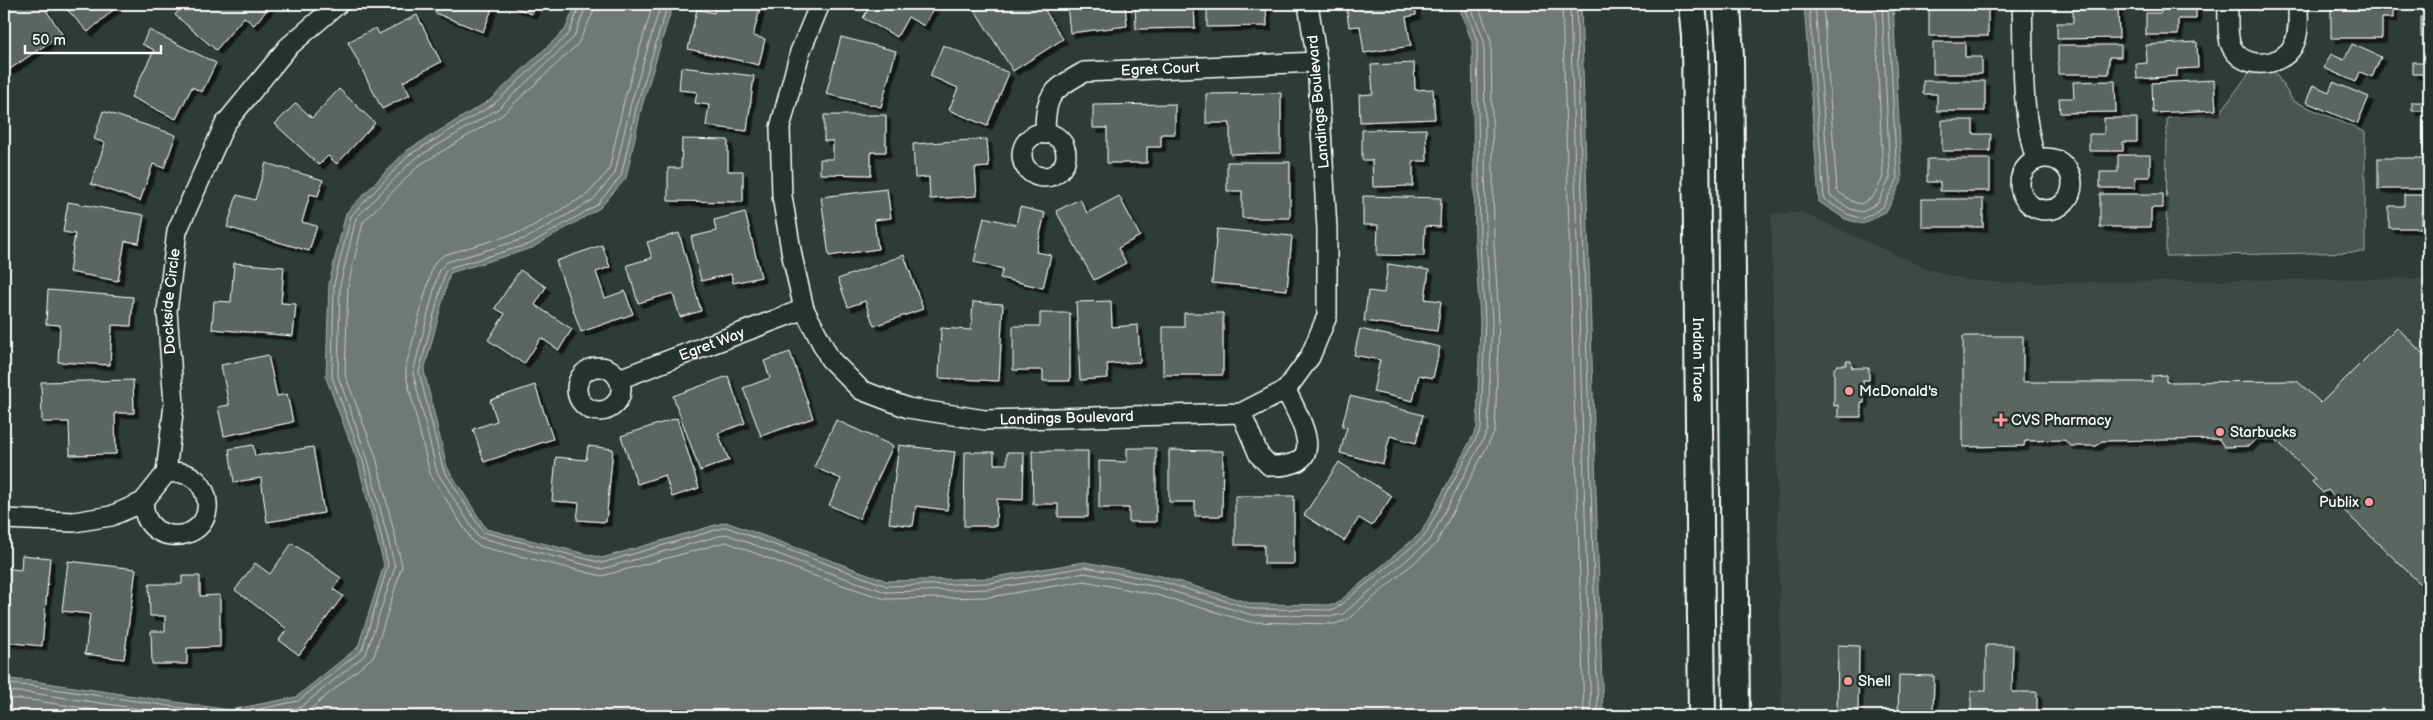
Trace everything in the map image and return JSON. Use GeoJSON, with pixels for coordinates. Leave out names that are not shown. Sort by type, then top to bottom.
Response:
{"type":"FeatureCollection","features":[{"type":"Feature","properties":{"kind":"main road","name":"Indian Trace"},"geometry":{"type":"LineString","coordinates":[[1692,4],[1695,36],[1702,716]]}},
{"type":"Feature","properties":{"kind":"main road"},"geometry":{"type":"LineString","coordinates":[[1727,4],[1730,67],[1736,716]]}},
{"type":"Feature","properties":{"kind":"street","name":"Dockside Circle"},"geometry":{"type":"LineString","coordinates":[[166,474],[174,404],[167,311],[177,231],[225,124],[288,47],[338,4]]}},
{"type":"Feature","properties":{"kind":"street","name":"Landings Boulevard"},"geometry":{"type":"LineString","coordinates":[[820,4],[800,52],[780,128],[782,196],[804,309],[830,359],[862,390],[908,408],[985,420],[1241,413],[1286,390],[1310,357],[1327,316],[1327,229],[1317,62],[1308,4]]}},
{"type":"Feature","properties":{"kind":"street"},"geometry":{"type":"LineString","coordinates":[[2022,4],[2028,136],[2036,160]]}},
{"type":"Feature","properties":{"kind":"street"},"geometry":{"type":"LineString","coordinates":[[2228,4],[2230,43],[2240,57],[2256,63],[2269,63],[2280,59],[2294,46],[2297,36],[2298,4]]}},
{"type":"Feature","properties":{"kind":"street","name":"Egret Court"},"geometry":{"type":"LineString","coordinates":[[1045,134],[1045,111],[1055,88],[1084,72],[1317,62]]}},
{"type":"Feature","properties":{"kind":"street","name":"Egret Way"},"geometry":{"type":"LineString","coordinates":[[619,379],[804,309]]}},
{"type":"Feature","properties":{"kind":"street"},"geometry":{"type":"LineString","coordinates":[[1241,413],[1259,455],[1270,466],[1288,466],[1300,461],[1307,449],[1306,433],[1286,390]]}},
{"type":"Feature","properties":{"kind":"street"},"geometry":{"type":"LineString","coordinates":[[4,519],[74,522],[111,516],[144,502],[166,474],[182,473],[197,480],[206,493],[207,509],[201,524],[188,534],[172,536],[157,530],[146,518],[144,502]]}},
{"type":"Feature","properties":{"kind":"shaded area"},"geometry":{"type":"Polygon","coordinates":[[[2256,63],[2269,63],[2293,101],[2365,132],[2365,252],[2166,256],[2167,118],[2221,112],[2256,63]]]}},
{"type":"Feature","properties":{"kind":"shaded area"},"geometry":{"type":"Polygon","coordinates":[[[1801,212],[1928,269],[1967,280],[2008,283],[2429,278],[2429,716],[1782,716],[1771,214],[1801,212]]]}},
{"type":"Feature","properties":{"kind":"water"},"geometry":{"type":"Polygon","coordinates":[[[576,4],[673,4],[642,106],[626,178],[600,208],[532,248],[450,273],[424,371],[447,467],[486,529],[602,558],[726,522],[887,581],[989,578],[1084,562],[1161,576],[1253,604],[1335,605],[1421,533],[1477,428],[1480,320],[1475,243],[1472,42],[1458,4],[1581,4],[1603,716],[4,716],[4,679],[33,681],[230,710],[296,697],[358,647],[384,565],[358,463],[326,378],[329,283],[346,213],[406,151],[490,100],[565,30],[576,4]]]}},
{"type":"Feature","properties":{"kind":"water"},"geometry":{"type":"Polygon","coordinates":[[[1804,4],[1893,4],[1902,181],[1887,211],[1863,224],[1845,219],[1819,202],[1804,4]]]}},
{"type":"Feature","properties":{"kind":"building"},"geometry":{"type":"Polygon","coordinates":[[[4,4],[42,4],[62,34],[4,73],[4,4]]]}},
{"type":"Feature","properties":{"kind":"building"},"geometry":{"type":"Polygon","coordinates":[[[62,4],[120,4],[88,32],[62,4]]]}},
{"type":"Feature","properties":{"kind":"building"},"geometry":{"type":"Polygon","coordinates":[[[184,4],[272,4],[254,25],[244,17],[216,50],[175,15],[184,4]]]}},
{"type":"Feature","properties":{"kind":"building"},"geometry":{"type":"Polygon","coordinates":[[[439,4],[494,4],[483,32],[435,13],[439,4]]]}},
{"type":"Feature","properties":{"kind":"building"},"geometry":{"type":"Polygon","coordinates":[[[506,4],[536,4],[532,14],[506,4]]]}},
{"type":"Feature","properties":{"kind":"building"},"geometry":{"type":"Polygon","coordinates":[[[716,4],[738,4],[760,9],[753,36],[765,39],[759,65],[688,49],[697,9],[714,13],[716,4]]]}},
{"type":"Feature","properties":{"kind":"building"},"geometry":{"type":"Polygon","coordinates":[[[871,4],[936,4],[924,26],[908,17],[897,37],[863,18],[871,4]]]}},
{"type":"Feature","properties":{"kind":"building"},"geometry":{"type":"Polygon","coordinates":[[[977,4],[1041,4],[1063,39],[1013,71],[973,7],[977,4]]]}},
{"type":"Feature","properties":{"kind":"building"},"geometry":{"type":"Polygon","coordinates":[[[1067,4],[1125,4],[1127,26],[1070,33],[1067,4]]]}},
{"type":"Feature","properties":{"kind":"building"},"geometry":{"type":"Polygon","coordinates":[[[1135,4],[1194,4],[1195,28],[1136,29],[1135,4]]]}},
{"type":"Feature","properties":{"kind":"building"},"geometry":{"type":"Polygon","coordinates":[[[1207,4],[1266,4],[1267,26],[1207,27],[1207,4]]]}},
{"type":"Feature","properties":{"kind":"building"},"geometry":{"type":"Polygon","coordinates":[[[1346,4],[1415,4],[1416,15],[1406,17],[1411,46],[1364,53],[1360,26],[1349,27],[1346,4]]]}},
{"type":"Feature","properties":{"kind":"building"},"geometry":{"type":"Polygon","coordinates":[[[2161,4],[2196,4],[2196,19],[2178,19],[2178,35],[2146,35],[2146,13],[2161,13],[2161,4]]]}},
{"type":"Feature","properties":{"kind":"building"},"geometry":{"type":"Polygon","coordinates":[[[1929,6],[1988,6],[1988,36],[1929,36],[1929,6]]]}},
{"type":"Feature","properties":{"kind":"building"},"geometry":{"type":"Polygon","coordinates":[[[2331,6],[2393,6],[2393,18],[2382,18],[2382,38],[2331,38],[2331,6]]]}},
{"type":"Feature","properties":{"kind":"building"},"geometry":{"type":"Polygon","coordinates":[[[2073,7],[2118,7],[2119,38],[2057,39],[2057,23],[2073,23],[2073,7]]]}},
{"type":"Feature","properties":{"kind":"building"},"geometry":{"type":"Polygon","coordinates":[[[417,15],[441,62],[403,82],[410,95],[382,109],[348,42],[376,28],[379,34],[417,15]]]}},
{"type":"Feature","properties":{"kind":"building"},"geometry":{"type":"Polygon","coordinates":[[[2421,17],[2429,17],[2429,37],[2421,37],[2421,17]]]}},
{"type":"Feature","properties":{"kind":"building"},"geometry":{"type":"Polygon","coordinates":[[[149,30],[216,63],[202,92],[192,87],[176,119],[131,97],[154,50],[142,44],[149,30]]]}},
{"type":"Feature","properties":{"kind":"building"},"geometry":{"type":"Polygon","coordinates":[[[841,37],[896,51],[881,107],[826,94],[841,37]]]}},
{"type":"Feature","properties":{"kind":"building"},"geometry":{"type":"Polygon","coordinates":[[[1933,42],[1965,42],[1965,57],[1982,57],[1982,74],[1933,74],[1933,42]]]}},
{"type":"Feature","properties":{"kind":"building"},"geometry":{"type":"Polygon","coordinates":[[[2197,42],[2198,68],[2177,69],[2177,76],[2137,79],[2136,64],[2147,63],[2146,45],[2197,42]]]}},
{"type":"Feature","properties":{"kind":"building"},"geometry":{"type":"Polygon","coordinates":[[[2425,43],[2429,43],[2429,74],[2413,74],[2413,62],[2425,62],[2425,43]]]}},
{"type":"Feature","properties":{"kind":"building"},"geometry":{"type":"Polygon","coordinates":[[[2352,44],[2381,57],[2372,77],[2360,72],[2356,82],[2324,68],[2331,54],[2344,60],[2352,44]]]}},
{"type":"Feature","properties":{"kind":"building"},"geometry":{"type":"Polygon","coordinates":[[[943,45],[1009,73],[987,126],[949,110],[958,88],[930,76],[943,45]]]}},
{"type":"Feature","properties":{"kind":"building"},"geometry":{"type":"Polygon","coordinates":[[[2058,45],[2121,45],[2121,57],[2109,57],[2109,74],[2058,74],[2058,45]]]}},
{"type":"Feature","properties":{"kind":"building"},"geometry":{"type":"Polygon","coordinates":[[[1414,63],[1415,90],[1433,89],[1435,119],[1360,122],[1359,95],[1373,94],[1371,65],[1414,63]]]}},
{"type":"Feature","properties":{"kind":"building"},"geometry":{"type":"Polygon","coordinates":[[[681,67],[754,76],[747,131],[706,126],[709,105],[695,103],[697,92],[679,90],[681,67]]]}},
{"type":"Feature","properties":{"kind":"building"},"geometry":{"type":"Polygon","coordinates":[[[2214,80],[2216,110],[2153,113],[2152,83],[2214,80]]]}},
{"type":"Feature","properties":{"kind":"building"},"geometry":{"type":"Polygon","coordinates":[[[1923,81],[1985,81],[1985,111],[1937,111],[1937,94],[1923,94],[1923,81]]]}},
{"type":"Feature","properties":{"kind":"building"},"geometry":{"type":"Polygon","coordinates":[[[2115,81],[2116,112],[2060,113],[2059,98],[2074,98],[2073,82],[2115,81]]]}},
{"type":"Feature","properties":{"kind":"building"},"geometry":{"type":"Polygon","coordinates":[[[2424,81],[2429,81],[2429,111],[2412,111],[2412,102],[2424,102],[2424,81]]]}},
{"type":"Feature","properties":{"kind":"building"},"geometry":{"type":"Polygon","coordinates":[[[2333,82],[2369,97],[2357,124],[2306,102],[2313,85],[2329,92],[2333,82]]]}},
{"type":"Feature","properties":{"kind":"building"},"geometry":{"type":"Polygon","coordinates":[[[339,89],[375,123],[337,164],[328,156],[319,165],[275,124],[296,103],[312,118],[339,89]]]}},
{"type":"Feature","properties":{"kind":"building"},"geometry":{"type":"Polygon","coordinates":[[[1281,93],[1281,153],[1230,154],[1230,123],[1206,123],[1206,94],[1281,93]]]}},
{"type":"Feature","properties":{"kind":"building"},"geometry":{"type":"Polygon","coordinates":[[[1175,104],[1175,134],[1161,134],[1161,147],[1147,147],[1147,163],[1107,163],[1107,128],[1093,128],[1093,105],[1175,104]]]}},
{"type":"Feature","properties":{"kind":"building"},"geometry":{"type":"Polygon","coordinates":[[[103,111],[176,135],[164,168],[153,164],[140,201],[91,184],[105,143],[94,139],[103,111]]]}},
{"type":"Feature","properties":{"kind":"building"},"geometry":{"type":"Polygon","coordinates":[[[824,115],[886,115],[886,152],[871,152],[871,175],[820,174],[820,159],[833,159],[833,141],[824,141],[824,115]]]}},
{"type":"Feature","properties":{"kind":"building"},"geometry":{"type":"Polygon","coordinates":[[[2104,118],[2137,118],[2137,142],[2123,142],[2123,151],[2089,151],[2089,134],[2104,134],[2104,118]]]}},
{"type":"Feature","properties":{"kind":"building"},"geometry":{"type":"Polygon","coordinates":[[[1942,120],[1973,120],[1973,134],[1991,134],[1990,151],[1942,151],[1942,120]]]}},
{"type":"Feature","properties":{"kind":"building"},"geometry":{"type":"Polygon","coordinates":[[[2423,120],[2429,120],[2429,149],[2423,149],[2423,120]]]}},
{"type":"Feature","properties":{"kind":"building"},"geometry":{"type":"Polygon","coordinates":[[[1426,129],[1427,161],[1413,161],[1413,186],[1373,187],[1372,160],[1362,160],[1362,130],[1426,129]]]}},
{"type":"Feature","properties":{"kind":"building"},"geometry":{"type":"Polygon","coordinates":[[[682,139],[728,140],[728,171],[743,171],[743,202],[668,201],[668,168],[681,168],[682,139]]]}},
{"type":"Feature","properties":{"kind":"building"},"geometry":{"type":"Polygon","coordinates":[[[987,139],[989,167],[975,168],[977,196],[930,199],[929,177],[915,178],[913,144],[987,139]]]}},
{"type":"Feature","properties":{"kind":"building"},"geometry":{"type":"Polygon","coordinates":[[[2118,155],[2150,155],[2150,177],[2135,177],[2135,188],[2100,188],[2100,172],[2118,172],[2118,155]]]}},
{"type":"Feature","properties":{"kind":"building"},"geometry":{"type":"Polygon","coordinates":[[[2378,158],[2429,158],[2429,189],[2378,189],[2378,158]]]}},
{"type":"Feature","properties":{"kind":"building"},"geometry":{"type":"Polygon","coordinates":[[[1927,159],[1990,159],[1990,191],[1940,191],[1940,182],[1927,182],[1927,159]]]}},
{"type":"Feature","properties":{"kind":"building"},"geometry":{"type":"Polygon","coordinates":[[[1227,162],[1290,162],[1290,218],[1242,218],[1242,191],[1227,191],[1227,162]]]}},
{"type":"Feature","properties":{"kind":"building"},"geometry":{"type":"Polygon","coordinates":[[[266,163],[323,180],[318,196],[310,194],[302,222],[317,226],[309,251],[227,227],[237,195],[255,200],[266,163]]]}},
{"type":"Feature","properties":{"kind":"building"},"geometry":{"type":"Polygon","coordinates":[[[887,189],[891,218],[874,220],[878,249],[829,256],[821,197],[887,189]]]}},
{"type":"Feature","properties":{"kind":"building"},"geometry":{"type":"Polygon","coordinates":[[[2100,194],[2163,194],[2163,208],[2151,208],[2151,227],[2100,227],[2100,194]]]}},
{"type":"Feature","properties":{"kind":"building"},"geometry":{"type":"Polygon","coordinates":[[[2404,195],[2429,195],[2429,212],[2422,212],[2422,228],[2389,228],[2389,206],[2404,206],[2404,195]]]}},
{"type":"Feature","properties":{"kind":"building"},"geometry":{"type":"Polygon","coordinates":[[[1119,196],[1140,236],[1118,248],[1126,263],[1094,280],[1056,211],[1080,199],[1087,213],[1119,196]]]}},
{"type":"Feature","properties":{"kind":"building"},"geometry":{"type":"Polygon","coordinates":[[[1363,196],[1441,198],[1440,227],[1425,226],[1424,256],[1377,255],[1378,225],[1363,225],[1363,196]]]}},
{"type":"Feature","properties":{"kind":"building"},"geometry":{"type":"Polygon","coordinates":[[[1922,199],[1983,199],[1983,227],[1922,227],[1922,199]]]}},
{"type":"Feature","properties":{"kind":"building"},"geometry":{"type":"Polygon","coordinates":[[[68,202],[144,215],[139,243],[125,241],[118,281],[69,272],[75,234],[63,232],[68,202]]]}},
{"type":"Feature","properties":{"kind":"building"},"geometry":{"type":"Polygon","coordinates":[[[1020,207],[1045,213],[1036,252],[1051,255],[1043,288],[1000,278],[1003,269],[974,262],[984,217],[1016,225],[1020,207]]]}},
{"type":"Feature","properties":{"kind":"building"},"geometry":{"type":"Polygon","coordinates":[[[745,212],[761,277],[733,283],[731,274],[701,281],[691,237],[716,231],[714,220],[745,212]]]}},
{"type":"Feature","properties":{"kind":"building"},"geometry":{"type":"Polygon","coordinates":[[[1217,229],[1292,236],[1287,290],[1212,283],[1217,229]]]}},
{"type":"Feature","properties":{"kind":"building"},"geometry":{"type":"Polygon","coordinates":[[[679,233],[701,311],[680,317],[673,293],[638,303],[627,265],[652,258],[647,242],[679,233]]]}},
{"type":"Feature","properties":{"kind":"building"},"geometry":{"type":"Polygon","coordinates":[[[602,245],[610,267],[596,272],[605,298],[625,291],[633,314],[581,332],[556,261],[602,245]]]}},
{"type":"Feature","properties":{"kind":"building"},"geometry":{"type":"Polygon","coordinates":[[[904,255],[923,309],[874,326],[865,301],[848,307],[838,279],[904,255]]]}},
{"type":"Feature","properties":{"kind":"building"},"geometry":{"type":"Polygon","coordinates":[[[234,263],[284,267],[281,303],[296,304],[293,336],[212,329],[214,301],[231,302],[234,263]]]}},
{"type":"Feature","properties":{"kind":"building"},"geometry":{"type":"Polygon","coordinates":[[[1388,264],[1429,270],[1425,299],[1441,301],[1437,331],[1364,321],[1368,291],[1384,293],[1388,264]]]}},
{"type":"Feature","properties":{"kind":"building"},"geometry":{"type":"Polygon","coordinates":[[[520,270],[546,287],[535,305],[572,329],[559,350],[541,338],[524,364],[488,340],[505,314],[495,308],[520,270]]]}},
{"type":"Feature","properties":{"kind":"building"},"geometry":{"type":"Polygon","coordinates":[[[48,290],[133,297],[131,326],[112,325],[110,365],[58,362],[60,325],[46,324],[48,290]]]}},
{"type":"Feature","properties":{"kind":"building"},"geometry":{"type":"Polygon","coordinates":[[[1111,301],[1112,327],[1138,325],[1140,362],[1107,364],[1108,378],[1080,380],[1076,302],[1111,301]]]}},
{"type":"Feature","properties":{"kind":"building"},"geometry":{"type":"Polygon","coordinates":[[[973,302],[1003,304],[999,381],[939,378],[941,328],[971,330],[973,302]]]}},
{"type":"Feature","properties":{"kind":"building"},"geometry":{"type":"Polygon","coordinates":[[[1040,313],[1070,313],[1070,381],[1043,381],[1043,370],[1013,370],[1013,326],[1040,326],[1040,313]]]}},
{"type":"Feature","properties":{"kind":"building"},"geometry":{"type":"Polygon","coordinates":[[[1184,313],[1223,313],[1223,375],[1163,375],[1163,327],[1184,327],[1184,313]]]}},
{"type":"Feature","properties":{"kind":"building"},"geometry":{"type":"Polygon","coordinates":[[[2397,327],[2429,360],[2429,592],[2334,501],[2337,500],[2328,490],[2323,493],[2312,482],[2315,479],[2275,439],[2256,439],[2249,446],[2224,447],[2219,439],[2102,441],[2097,446],[2071,446],[2064,440],[2025,441],[2024,446],[1963,447],[1963,336],[2023,336],[2023,382],[2152,382],[2152,376],[2166,375],[2166,382],[2297,381],[2321,403],[2397,327]]]}},
{"type":"Feature","properties":{"kind":"building"},"geometry":{"type":"Polygon","coordinates":[[[1360,329],[1440,347],[1433,378],[1419,375],[1413,401],[1373,392],[1380,360],[1354,355],[1360,329]]]}},
{"type":"Feature","properties":{"kind":"building"},"geometry":{"type":"Polygon","coordinates":[[[790,352],[813,418],[761,436],[743,388],[770,378],[764,361],[790,352]]]}},
{"type":"Feature","properties":{"kind":"building"},"geometry":{"type":"Polygon","coordinates":[[[268,355],[277,396],[287,394],[293,422],[224,436],[218,407],[229,405],[221,365],[268,355]]]}},
{"type":"Feature","properties":{"kind":"building","name":"McDonald's"},"geometry":{"type":"Polygon","coordinates":[[[1846,361],[1851,361],[1852,368],[1869,368],[1869,380],[1863,380],[1864,403],[1861,403],[1861,417],[1838,417],[1838,405],[1834,406],[1834,369],[1837,365],[1846,365],[1846,361]]]}},
{"type":"Feature","properties":{"kind":"building"},"geometry":{"type":"Polygon","coordinates":[[[728,376],[745,423],[718,433],[729,460],[700,471],[673,396],[728,376]]]}},
{"type":"Feature","properties":{"kind":"building"},"geometry":{"type":"Polygon","coordinates":[[[133,380],[134,413],[115,413],[116,454],[70,455],[69,422],[42,422],[41,382],[133,380]]]}},
{"type":"Feature","properties":{"kind":"building"},"geometry":{"type":"Polygon","coordinates":[[[535,385],[553,439],[484,462],[473,429],[497,421],[490,400],[535,385]]]}},
{"type":"Feature","properties":{"kind":"building"},"geometry":{"type":"Polygon","coordinates":[[[1350,396],[1423,415],[1416,443],[1390,436],[1383,464],[1340,453],[1347,427],[1342,426],[1350,396]]]}},
{"type":"Feature","properties":{"kind":"building"},"geometry":{"type":"Polygon","coordinates":[[[677,418],[699,488],[672,497],[665,475],[637,484],[621,436],[677,418]]]}},
{"type":"Feature","properties":{"kind":"building"},"geometry":{"type":"Polygon","coordinates":[[[836,420],[893,446],[859,519],[829,505],[841,479],[814,467],[836,420]]]}},
{"type":"Feature","properties":{"kind":"building"},"geometry":{"type":"Polygon","coordinates":[[[253,445],[255,456],[313,447],[324,513],[267,522],[261,478],[234,482],[229,449],[253,445]]]}},
{"type":"Feature","properties":{"kind":"building"},"geometry":{"type":"Polygon","coordinates":[[[899,445],[955,452],[947,510],[916,506],[913,526],[889,523],[899,445]]]}},
{"type":"Feature","properties":{"kind":"building"},"geometry":{"type":"Polygon","coordinates":[[[588,446],[613,449],[606,522],[577,520],[579,503],[552,501],[556,457],[586,460],[588,446]]]}},
{"type":"Feature","properties":{"kind":"building"},"geometry":{"type":"Polygon","coordinates":[[[1127,448],[1156,448],[1156,522],[1129,522],[1129,508],[1099,508],[1099,461],[1127,462],[1127,448]]]}},
{"type":"Feature","properties":{"kind":"building"},"geometry":{"type":"Polygon","coordinates":[[[1169,450],[1223,451],[1222,516],[1195,516],[1195,502],[1169,502],[1169,450]]]}},
{"type":"Feature","properties":{"kind":"building"},"geometry":{"type":"Polygon","coordinates":[[[1032,451],[1088,451],[1088,517],[1058,517],[1058,504],[1033,504],[1032,451]]]}},
{"type":"Feature","properties":{"kind":"building"},"geometry":{"type":"Polygon","coordinates":[[[965,452],[994,452],[994,464],[1007,464],[1007,452],[1024,452],[1023,500],[997,499],[996,526],[964,526],[965,452]]]}},
{"type":"Feature","properties":{"kind":"building"},"geometry":{"type":"Polygon","coordinates":[[[1339,462],[1392,496],[1372,526],[1359,518],[1344,541],[1304,515],[1339,462]]]}},
{"type":"Feature","properties":{"kind":"building"},"geometry":{"type":"Polygon","coordinates":[[[1235,496],[1294,496],[1294,564],[1264,564],[1264,545],[1235,545],[1235,496]]]}},
{"type":"Feature","properties":{"kind":"building"},"geometry":{"type":"Polygon","coordinates":[[[292,543],[341,578],[333,589],[343,596],[299,655],[279,640],[287,629],[235,590],[255,563],[270,574],[292,543]]]}},
{"type":"Feature","properties":{"kind":"building"},"geometry":{"type":"Polygon","coordinates":[[[22,555],[50,558],[42,646],[4,642],[4,568],[21,570],[22,555]]]}},
{"type":"Feature","properties":{"kind":"building"},"geometry":{"type":"Polygon","coordinates":[[[68,561],[136,569],[124,659],[85,654],[90,614],[62,611],[68,561]]]}},
{"type":"Feature","properties":{"kind":"building"},"geometry":{"type":"Polygon","coordinates":[[[182,576],[200,576],[200,596],[220,595],[220,647],[187,648],[187,664],[152,664],[151,631],[165,631],[165,616],[150,616],[149,584],[182,584],[182,576]]]}},
{"type":"Feature","properties":{"kind":"building","name":"Shell"},"geometry":{"type":"Polygon","coordinates":[[[1838,645],[1859,646],[1858,716],[1837,716],[1838,645]]]}},
{"type":"Feature","properties":{"kind":"building"},"geometry":{"type":"Polygon","coordinates":[[[1986,645],[2013,645],[2012,692],[2037,692],[2037,716],[1971,716],[1971,691],[1986,691],[1986,645]]]}},
{"type":"Feature","properties":{"kind":"building"},"geometry":{"type":"Polygon","coordinates":[[[1899,675],[1934,676],[1933,716],[1898,716],[1899,675]]]}},
{"type":"Feature","properties":{"kind":"place","name":"McDonald's"},"geometry":{"type":"Point","coordinates":[1849,391]}},
{"type":"Feature","properties":{"kind":"place","name":"CVS Pharmacy"},"geometry":{"type":"Point","coordinates":[2001,420]}},
{"type":"Feature","properties":{"kind":"place","name":"Starbucks"},"geometry":{"type":"Point","coordinates":[2220,432]}},
{"type":"Feature","properties":{"kind":"place","name":"Publix"},"geometry":{"type":"Point","coordinates":[2369,502]}},
{"type":"Feature","properties":{"kind":"place","name":"Shell"},"geometry":{"type":"Point","coordinates":[1848,681]}}]}
